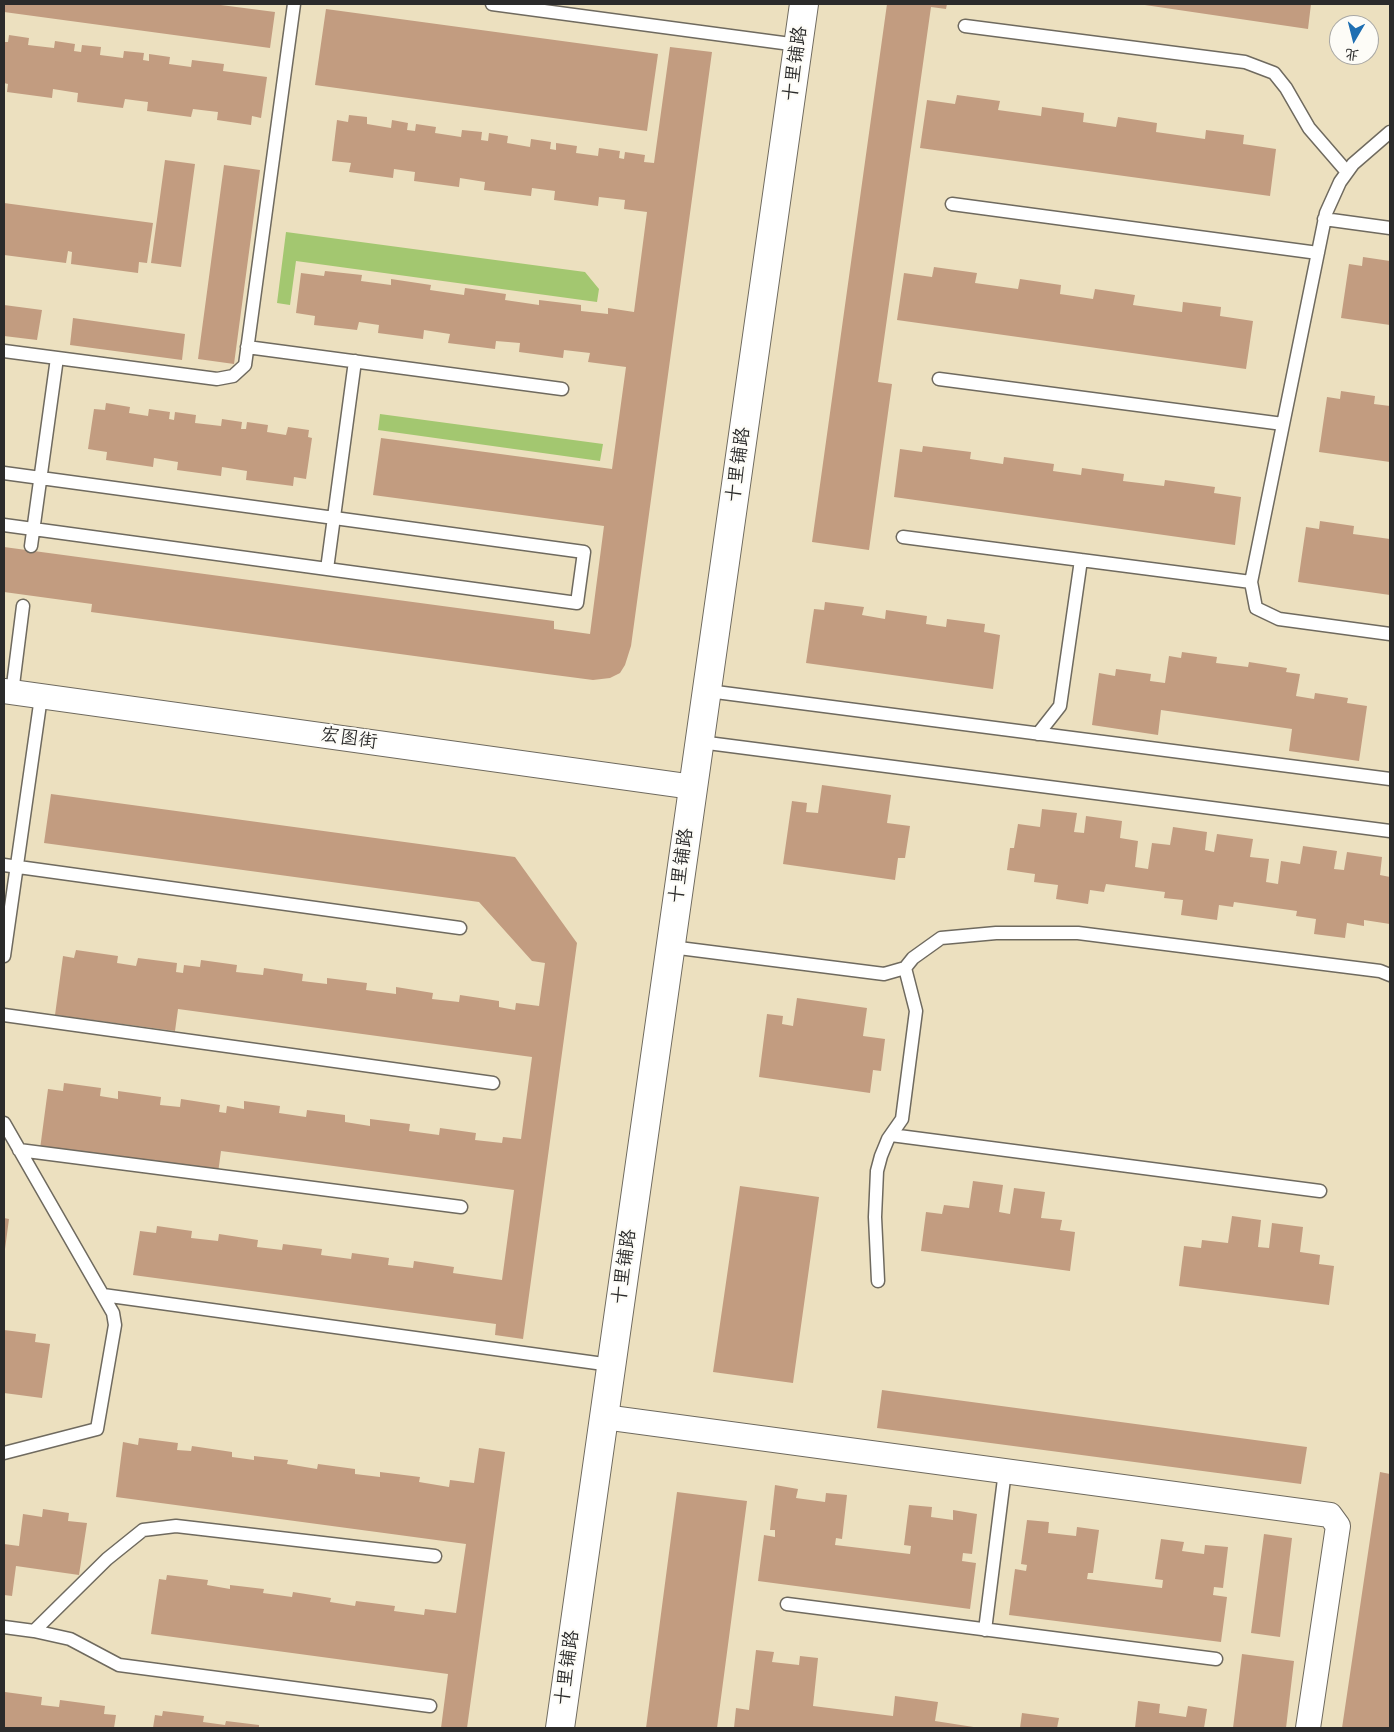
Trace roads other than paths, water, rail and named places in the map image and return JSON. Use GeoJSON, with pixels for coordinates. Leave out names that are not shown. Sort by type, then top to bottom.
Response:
{"type":"FeatureCollection","features":[{"type":"Feature","properties":{"kind":"street","name":"十里铺路"},"geometry":{"type":"LineString","coordinates":[[560,1728],[804,4]]}},
{"type":"Feature","properties":{"kind":"street","name":"宏图街"},"geometry":{"type":"LineString","coordinates":[[8,692],[693,787]]}},
{"type":"Feature","properties":{"kind":"street"},"geometry":{"type":"LineString","coordinates":[[604,1417],[1330,1515],[1338,1526],[1308,1728]]}},
{"type":"Feature","properties":{"kind":"lane"},"geometry":{"type":"LineString","coordinates":[[4,351],[217,379],[233,376],[245,365],[294,4]]}},
{"type":"Feature","properties":{"kind":"lane"},"geometry":{"type":"LineString","coordinates":[[492,4],[798,45]]}},
{"type":"Feature","properties":{"kind":"lane"},"geometry":{"type":"LineString","coordinates":[[966,26],[1245,62],[1274,73],[1309,128],[1347,172]]}},
{"type":"Feature","properties":{"kind":"lane"},"geometry":{"type":"LineString","coordinates":[[1390,132],[1353,164],[1340,182],[1324,219],[1251,582],[1256,608],[1279,619],[1390,634]]}},
{"type":"Feature","properties":{"kind":"lane"},"geometry":{"type":"LineString","coordinates":[[952,204],[1318,253]]}},
{"type":"Feature","properties":{"kind":"lane"},"geometry":{"type":"LineString","coordinates":[[1324,219],[1390,228]]}},
{"type":"Feature","properties":{"kind":"lane"},"geometry":{"type":"LineString","coordinates":[[247,347],[562,389]]}},
{"type":"Feature","properties":{"kind":"lane"},"geometry":{"type":"LineString","coordinates":[[31,546],[57,358]]}},
{"type":"Feature","properties":{"kind":"lane"},"geometry":{"type":"LineString","coordinates":[[327,569],[355,361]]}},
{"type":"Feature","properties":{"kind":"lane"},"geometry":{"type":"LineString","coordinates":[[939,379],[1283,424]]}},
{"type":"Feature","properties":{"kind":"lane"},"geometry":{"type":"LineString","coordinates":[[4,474],[584,552],[577,603],[4,525]]}},
{"type":"Feature","properties":{"kind":"lane"},"geometry":{"type":"LineString","coordinates":[[903,537],[1251,582]]}},
{"type":"Feature","properties":{"kind":"lane"},"geometry":{"type":"LineString","coordinates":[[1038,734],[1060,706],[1081,560]]}},
{"type":"Feature","properties":{"kind":"lane"},"geometry":{"type":"LineString","coordinates":[[8,692],[24,606]]}},
{"type":"Feature","properties":{"kind":"lane"},"geometry":{"type":"LineString","coordinates":[[708,691],[1390,779]]}},
{"type":"Feature","properties":{"kind":"lane"},"geometry":{"type":"LineString","coordinates":[[4,956],[10,866],[41,697]]}},
{"type":"Feature","properties":{"kind":"lane"},"geometry":{"type":"LineString","coordinates":[[700,742],[1390,831]]}},
{"type":"Feature","properties":{"kind":"lane"},"geometry":{"type":"LineString","coordinates":[[10,866],[460,928]]}},
{"type":"Feature","properties":{"kind":"lane"},"geometry":{"type":"LineString","coordinates":[[671,947],[884,974],[905,968],[913,958],[941,938],[996,933],[1088,934],[1380,971],[1390,975]]}},
{"type":"Feature","properties":{"kind":"lane"},"geometry":{"type":"LineString","coordinates":[[878,1281],[875,1217],[877,1171],[881,1156],[891,1135],[902,1119],[916,1011],[905,968]]}},
{"type":"Feature","properties":{"kind":"lane"},"geometry":{"type":"LineString","coordinates":[[4,1014],[493,1083]]}},
{"type":"Feature","properties":{"kind":"lane"},"geometry":{"type":"LineString","coordinates":[[4,1124],[113,1312],[115,1325],[97,1429],[4,1453]]}},
{"type":"Feature","properties":{"kind":"lane"},"geometry":{"type":"LineString","coordinates":[[891,1135],[1320,1191]]}},
{"type":"Feature","properties":{"kind":"lane"},"geometry":{"type":"LineString","coordinates":[[19,1150],[461,1207]]}},
{"type":"Feature","properties":{"kind":"lane"},"geometry":{"type":"LineString","coordinates":[[103,1295],[611,1365]]}},
{"type":"Feature","properties":{"kind":"lane"},"geometry":{"type":"LineString","coordinates":[[985,1630],[1005,1471]]}},
{"type":"Feature","properties":{"kind":"lane"},"geometry":{"type":"LineString","coordinates":[[34,1631],[107,1559],[143,1530],[176,1526],[435,1556]]}},
{"type":"Feature","properties":{"kind":"lane"},"geometry":{"type":"LineString","coordinates":[[786,1604],[1216,1660]]}},
{"type":"Feature","properties":{"kind":"lane"},"geometry":{"type":"LineString","coordinates":[[4,1627],[70,1639],[119,1665],[430,1706]]}}]}
